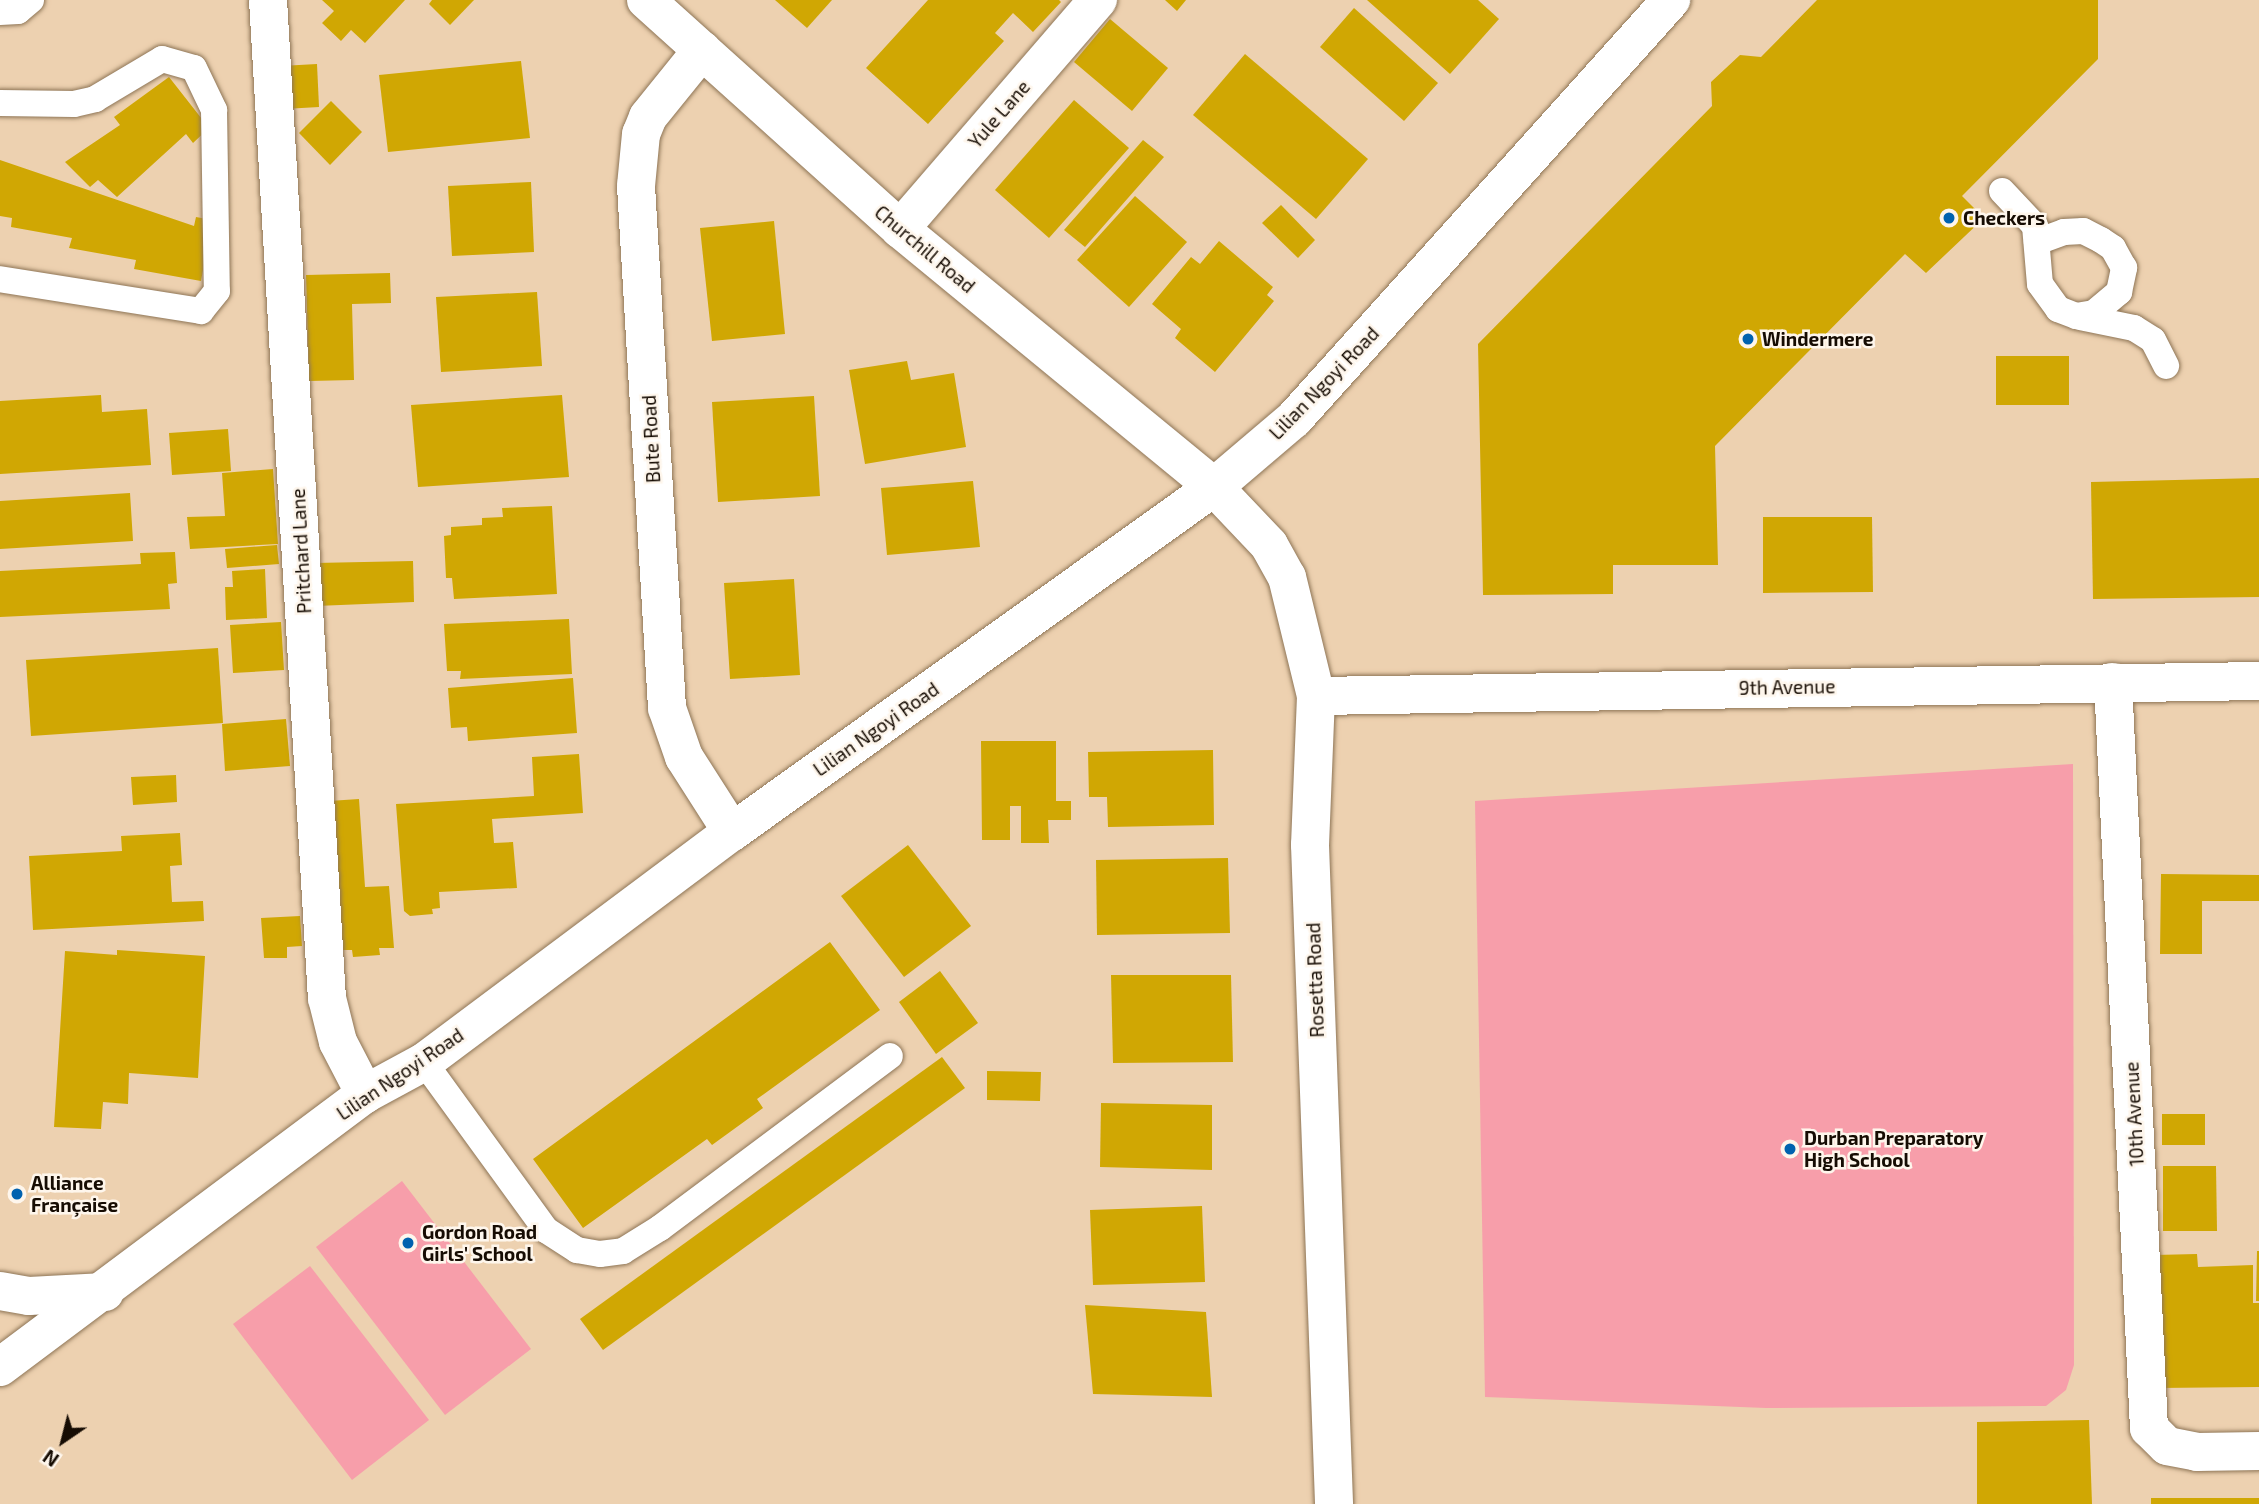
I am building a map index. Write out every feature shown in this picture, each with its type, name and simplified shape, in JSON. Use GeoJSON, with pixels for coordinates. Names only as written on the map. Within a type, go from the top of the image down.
{"type":"FeatureCollection","features":[{"type":"Feature","properties":{"kind":"street","name":"Pritchard Lane"},"geometry":{"type":"LineString","coordinates":[[268,0],[327,998],[338,1042],[365,1094]]}},
{"type":"Feature","properties":{"kind":"street","name":"Churchill Road"},"geometry":{"type":"LineString","coordinates":[[646,0],[900,229],[1214,487]]}},
{"type":"Feature","properties":{"kind":"street","name":"Yule Lane"},"geometry":{"type":"LineString","coordinates":[[900,229],[1098,0]]}},
{"type":"Feature","properties":{"kind":"street","name":"Lilian Ngoyi Road"},"geometry":{"type":"LineString","coordinates":[[0,1367],[105,1292],[365,1094],[424,1062],[732,832],[1214,487],[1294,419],[1671,0]]}},
{"type":"Feature","properties":{"kind":"street","name":"Bute Road"},"geometry":{"type":"LineString","coordinates":[[702,50],[648,117],[635,167],[667,708],[684,757],[732,832]]}},
{"type":"Feature","properties":{"kind":"street","name":"Rosetta Road"},"geometry":{"type":"LineString","coordinates":[[1214,487],[1269,545],[1287,577],[1316,696],[1310,845],[1334,1504]]}},
{"type":"Feature","properties":{"kind":"street","name":"9th Avenue"},"geometry":{"type":"LineString","coordinates":[[1316,696],[2259,681]]}},
{"type":"Feature","properties":{"kind":"street","name":"10th Avenue"},"geometry":{"type":"LineString","coordinates":[[2113,682],[2149,1428],[2167,1446],[2197,1452],[2259,1451]]}},
{"type":"Feature","properties":{"kind":"street"},"geometry":{"type":"LineString","coordinates":[[0,1291],[29,1296],[105,1292]]}},
{"type":"Feature","properties":{"kind":"lane"},"geometry":{"type":"LineString","coordinates":[[0,12],[18,11],[32,0]]}},
{"type":"Feature","properties":{"kind":"lane"},"geometry":{"type":"LineString","coordinates":[[0,103],[74,104],[95,99],[162,59],[194,68],[214,110],[217,290],[201,311],[0,279]]}},
{"type":"Feature","properties":{"kind":"lane"},"geometry":{"type":"LineString","coordinates":[[2002,191],[2035,226],[2037,271],[2046,296],[2058,309],[2076,316],[2134,328],[2153,340],[2166,366]]}},
{"type":"Feature","properties":{"kind":"lane"},"geometry":{"type":"LineString","coordinates":[[2037,242],[2064,232],[2083,231],[2113,248],[2124,268],[2119,292],[2094,313],[2076,316]]}},
{"type":"Feature","properties":{"kind":"lane"},"geometry":{"type":"LineString","coordinates":[[424,1062],[546,1230],[577,1250],[600,1254],[622,1251],[660,1228],[890,1056]]}},
{"type":"Feature","properties":{"kind":"shaded area"},"geometry":{"type":"Polygon","coordinates":[[[2073,764],[2074,1365],[2066,1390],[2046,1406],[1766,1408],[1485,1397],[1475,801],[2073,764]]]}},
{"type":"Feature","properties":{"kind":"shaded area"},"geometry":{"type":"Polygon","coordinates":[[[402,1181],[531,1349],[445,1415],[316,1247],[402,1181]]]}},
{"type":"Feature","properties":{"kind":"shaded area"},"geometry":{"type":"Polygon","coordinates":[[[310,1266],[429,1420],[352,1480],[233,1324],[310,1266]]]}},
{"type":"Feature","properties":{"kind":"building"},"geometry":{"type":"Polygon","coordinates":[[[322,0],[405,0],[365,43],[351,30],[341,41],[322,23],[334,11],[322,0]]]}},
{"type":"Feature","properties":{"kind":"building"},"geometry":{"type":"Polygon","coordinates":[[[432,0],[474,0],[450,25],[429,4],[432,0]]]}},
{"type":"Feature","properties":{"kind":"building"},"geometry":{"type":"Polygon","coordinates":[[[775,0],[832,0],[807,28],[775,0]]]}},
{"type":"Feature","properties":{"kind":"building"},"geometry":{"type":"Polygon","coordinates":[[[928,0],[1061,2],[1033,32],[1013,13],[995,33],[1004,41],[928,124],[866,68],[928,0]]]}},
{"type":"Feature","properties":{"kind":"building"},"geometry":{"type":"Polygon","coordinates":[[[1165,0],[1186,0],[1177,11],[1165,0]]]}},
{"type":"Feature","properties":{"kind":"building"},"geometry":{"type":"Polygon","coordinates":[[[1367,0],[1478,0],[1499,19],[1450,74],[1367,0]]]}},
{"type":"Feature","properties":{"kind":"building"},"geometry":{"type":"Polygon","coordinates":[[[1817,0],[2098,0],[2098,59],[1962,196],[1984,218],[1926,273],[1905,254],[1715,446],[1718,565],[1613,565],[1613,594],[1483,595],[1478,344],[1712,106],[1711,82],[1740,55],[1761,57],[1817,0]]]}},
{"type":"Feature","properties":{"kind":"building"},"geometry":{"type":"Polygon","coordinates":[[[1354,8],[1438,83],[1404,121],[1320,47],[1354,8]]]}},
{"type":"Feature","properties":{"kind":"building"},"geometry":{"type":"Polygon","coordinates":[[[1110,19],[1168,68],[1132,111],[1074,62],[1110,19]]]}},
{"type":"Feature","properties":{"kind":"building"},"geometry":{"type":"Polygon","coordinates":[[[1245,54],[1368,159],[1316,219],[1193,115],[1245,54]]]}},
{"type":"Feature","properties":{"kind":"building"},"geometry":{"type":"Polygon","coordinates":[[[521,61],[530,138],[388,152],[379,75],[521,61]]]}},
{"type":"Feature","properties":{"kind":"building"},"geometry":{"type":"Polygon","coordinates":[[[317,64],[319,107],[284,109],[281,66],[317,64]]]}},
{"type":"Feature","properties":{"kind":"building"},"geometry":{"type":"Polygon","coordinates":[[[169,77],[209,128],[193,143],[186,134],[117,197],[98,180],[90,187],[65,162],[120,125],[114,117],[169,77]]]}},
{"type":"Feature","properties":{"kind":"building"},"geometry":{"type":"Polygon","coordinates":[[[1074,100],[1129,148],[1049,238],[995,190],[1074,100]]]}},
{"type":"Feature","properties":{"kind":"building"},"geometry":{"type":"Polygon","coordinates":[[[331,101],[362,132],[330,165],[299,133],[331,101]]]}},
{"type":"Feature","properties":{"kind":"building"},"geometry":{"type":"Polygon","coordinates":[[[1143,140],[1164,157],[1085,247],[1064,230],[1143,140]]]}},
{"type":"Feature","properties":{"kind":"building"},"geometry":{"type":"Polygon","coordinates":[[[0,160],[194,226],[196,217],[212,220],[201,281],[134,269],[136,260],[69,248],[72,238],[11,227],[12,218],[0,216],[0,160]]]}},
{"type":"Feature","properties":{"kind":"building"},"geometry":{"type":"Polygon","coordinates":[[[531,182],[534,252],[452,256],[448,186],[531,182]]]}},
{"type":"Feature","properties":{"kind":"building"},"geometry":{"type":"Polygon","coordinates":[[[1135,196],[1187,242],[1129,307],[1077,260],[1135,196]]]}},
{"type":"Feature","properties":{"kind":"building"},"geometry":{"type":"Polygon","coordinates":[[[1281,205],[1315,240],[1298,258],[1262,223],[1281,205]]]}},
{"type":"Feature","properties":{"kind":"building"},"geometry":{"type":"Polygon","coordinates":[[[774,221],[785,334],[712,341],[700,228],[774,221]]]}},
{"type":"Feature","properties":{"kind":"building"},"geometry":{"type":"Polygon","coordinates":[[[1219,241],[1273,287],[1267,295],[1274,301],[1215,372],[1175,338],[1181,329],[1152,304],[1191,257],[1200,264],[1219,241]]]}},
{"type":"Feature","properties":{"kind":"building"},"geometry":{"type":"Polygon","coordinates":[[[390,273],[391,303],[352,304],[354,380],[309,381],[306,275],[390,273]]]}},
{"type":"Feature","properties":{"kind":"building"},"geometry":{"type":"Polygon","coordinates":[[[537,292],[542,366],[441,372],[436,297],[537,292]]]}},
{"type":"Feature","properties":{"kind":"building"},"geometry":{"type":"Polygon","coordinates":[[[1996,356],[2069,356],[2069,405],[1996,405],[1996,356]]]}},
{"type":"Feature","properties":{"kind":"building"},"geometry":{"type":"Polygon","coordinates":[[[907,361],[911,380],[954,373],[966,447],[865,464],[849,370],[907,361]]]}},
{"type":"Feature","properties":{"kind":"building"},"geometry":{"type":"Polygon","coordinates":[[[101,395],[102,412],[147,409],[151,465],[0,474],[0,401],[101,395]]]}},
{"type":"Feature","properties":{"kind":"building"},"geometry":{"type":"Polygon","coordinates":[[[562,395],[569,477],[418,487],[411,405],[562,395]]]}},
{"type":"Feature","properties":{"kind":"building"},"geometry":{"type":"Polygon","coordinates":[[[814,396],[820,496],[718,502],[712,402],[814,396]]]}},
{"type":"Feature","properties":{"kind":"building"},"geometry":{"type":"Polygon","coordinates":[[[228,429],[231,471],[172,475],[169,433],[228,429]]]}},
{"type":"Feature","properties":{"kind":"building"},"geometry":{"type":"Polygon","coordinates":[[[273,469],[278,544],[190,549],[187,517],[225,516],[222,473],[273,469]]]}},
{"type":"Feature","properties":{"kind":"building"},"geometry":{"type":"Polygon","coordinates":[[[2259,478],[2259,597],[2093,599],[2091,482],[2259,478]]]}},
{"type":"Feature","properties":{"kind":"building"},"geometry":{"type":"Polygon","coordinates":[[[973,481],[980,547],[887,555],[881,488],[973,481]]]}},
{"type":"Feature","properties":{"kind":"building"},"geometry":{"type":"Polygon","coordinates":[[[130,493],[133,541],[0,549],[0,501],[130,493]]]}},
{"type":"Feature","properties":{"kind":"building"},"geometry":{"type":"Polygon","coordinates":[[[552,506],[557,594],[454,599],[452,578],[446,578],[444,536],[451,535],[451,527],[482,525],[482,518],[503,517],[502,508],[552,506]]]}},
{"type":"Feature","properties":{"kind":"building"},"geometry":{"type":"Polygon","coordinates":[[[1763,517],[1872,517],[1873,592],[1763,593],[1763,517]]]}},
{"type":"Feature","properties":{"kind":"building"},"geometry":{"type":"Polygon","coordinates":[[[277,545],[279,564],[227,568],[225,549],[277,545]]]}},
{"type":"Feature","properties":{"kind":"building"},"geometry":{"type":"Polygon","coordinates":[[[175,552],[177,583],[168,584],[170,609],[0,617],[0,571],[141,564],[140,553],[175,552]]]}},
{"type":"Feature","properties":{"kind":"building"},"geometry":{"type":"Polygon","coordinates":[[[413,561],[414,602],[316,606],[315,563],[413,561]]]}},
{"type":"Feature","properties":{"kind":"building"},"geometry":{"type":"Polygon","coordinates":[[[265,569],[267,618],[226,620],[225,587],[233,587],[232,571],[265,569]]]}},
{"type":"Feature","properties":{"kind":"building"},"geometry":{"type":"Polygon","coordinates":[[[794,579],[800,675],[730,679],[724,583],[794,579]]]}},
{"type":"Feature","properties":{"kind":"building"},"geometry":{"type":"Polygon","coordinates":[[[569,619],[572,674],[460,679],[461,671],[447,671],[444,624],[569,619]]]}},
{"type":"Feature","properties":{"kind":"building"},"geometry":{"type":"Polygon","coordinates":[[[281,622],[284,670],[233,673],[230,625],[281,622]]]}},
{"type":"Feature","properties":{"kind":"building"},"geometry":{"type":"Polygon","coordinates":[[[218,648],[223,723],[31,736],[26,660],[218,648]]]}},
{"type":"Feature","properties":{"kind":"building"},"geometry":{"type":"Polygon","coordinates":[[[573,678],[577,733],[468,741],[467,727],[451,728],[448,688],[573,678]]]}},
{"type":"Feature","properties":{"kind":"building"},"geometry":{"type":"Polygon","coordinates":[[[286,719],[290,766],[225,771],[222,724],[286,719]]]}},
{"type":"Feature","properties":{"kind":"building"},"geometry":{"type":"Polygon","coordinates":[[[981,741],[1056,741],[1056,801],[1071,801],[1071,820],[1048,820],[1049,843],[1021,843],[1021,806],[1010,806],[1010,840],[982,840],[981,741]]]}},
{"type":"Feature","properties":{"kind":"building"},"geometry":{"type":"Polygon","coordinates":[[[1213,750],[1214,825],[1108,827],[1107,797],[1089,797],[1088,752],[1213,750]]]}},
{"type":"Feature","properties":{"kind":"building"},"geometry":{"type":"Polygon","coordinates":[[[579,754],[583,813],[492,819],[494,843],[513,842],[517,888],[439,892],[440,908],[432,909],[433,914],[410,916],[404,911],[396,804],[534,796],[532,757],[579,754]]]}},
{"type":"Feature","properties":{"kind":"building"},"geometry":{"type":"Polygon","coordinates":[[[176,775],[177,802],[133,805],[131,777],[176,775]]]}},
{"type":"Feature","properties":{"kind":"building"},"geometry":{"type":"Polygon","coordinates":[[[359,799],[365,887],[389,886],[394,948],[379,948],[380,955],[353,957],[352,950],[339,950],[329,801],[359,799]]]}},
{"type":"Feature","properties":{"kind":"building"},"geometry":{"type":"Polygon","coordinates":[[[180,833],[182,865],[170,866],[172,902],[203,901],[204,921],[33,930],[29,856],[122,851],[121,836],[180,833]]]}},
{"type":"Feature","properties":{"kind":"building"},"geometry":{"type":"Polygon","coordinates":[[[908,845],[971,926],[904,977],[841,896],[908,845]]]}},
{"type":"Feature","properties":{"kind":"building"},"geometry":{"type":"Polygon","coordinates":[[[1228,858],[1230,933],[1097,935],[1096,860],[1228,858]]]}},
{"type":"Feature","properties":{"kind":"building"},"geometry":{"type":"Polygon","coordinates":[[[2161,874],[2259,875],[2259,901],[2202,901],[2202,954],[2160,954],[2161,874]]]}},
{"type":"Feature","properties":{"kind":"building"},"geometry":{"type":"Polygon","coordinates":[[[300,916],[302,946],[287,947],[287,958],[264,958],[261,918],[300,916]]]}},
{"type":"Feature","properties":{"kind":"building"},"geometry":{"type":"Polygon","coordinates":[[[830,942],[880,1010],[757,1099],[763,1108],[712,1145],[707,1139],[583,1228],[533,1159],[830,942]]]}},
{"type":"Feature","properties":{"kind":"building"},"geometry":{"type":"Polygon","coordinates":[[[117,950],[205,956],[198,1078],[129,1073],[128,1104],[103,1102],[101,1129],[54,1127],[65,951],[117,955],[117,950]]]}},
{"type":"Feature","properties":{"kind":"building"},"geometry":{"type":"Polygon","coordinates":[[[940,971],[978,1023],[936,1054],[899,1002],[940,971]]]}},
{"type":"Feature","properties":{"kind":"building"},"geometry":{"type":"Polygon","coordinates":[[[1111,975],[1231,975],[1233,1062],[1113,1063],[1111,975]]]}},
{"type":"Feature","properties":{"kind":"building"},"geometry":{"type":"Polygon","coordinates":[[[942,1057],[965,1088],[603,1350],[580,1319],[942,1057]]]}},
{"type":"Feature","properties":{"kind":"building"},"geometry":{"type":"Polygon","coordinates":[[[987,1071],[1041,1072],[1040,1101],[987,1100],[987,1071]]]}},
{"type":"Feature","properties":{"kind":"building"},"geometry":{"type":"Polygon","coordinates":[[[1101,1103],[1212,1105],[1212,1170],[1100,1167],[1101,1103]]]}},
{"type":"Feature","properties":{"kind":"building"},"geometry":{"type":"Polygon","coordinates":[[[2162,1114],[2205,1114],[2205,1145],[2162,1145],[2162,1114]]]}},
{"type":"Feature","properties":{"kind":"building"},"geometry":{"type":"Polygon","coordinates":[[[2163,1166],[2216,1166],[2217,1231],[2163,1231],[2163,1166]]]}},
{"type":"Feature","properties":{"kind":"building"},"geometry":{"type":"Polygon","coordinates":[[[1202,1206],[1205,1282],[1093,1285],[1090,1210],[1202,1206]]]}},
{"type":"Feature","properties":{"kind":"building"},"geometry":{"type":"Polygon","coordinates":[[[2259,1251],[2259,1301],[2256,1301],[2259,1251]]]}},
{"type":"Feature","properties":{"kind":"building"},"geometry":{"type":"Polygon","coordinates":[[[2197,1254],[2198,1267],[2253,1265],[2253,1303],[2259,1303],[2259,1387],[2157,1388],[2155,1255],[2197,1254]]]}},
{"type":"Feature","properties":{"kind":"building"},"geometry":{"type":"Polygon","coordinates":[[[1085,1305],[1206,1312],[1212,1397],[1093,1394],[1085,1305]]]}},
{"type":"Feature","properties":{"kind":"building"},"geometry":{"type":"Polygon","coordinates":[[[2089,1420],[2092,1504],[1977,1504],[1977,1422],[2089,1420]]]}},
{"type":"Feature","properties":{"kind":"building"},"geometry":{"type":"Polygon","coordinates":[[[2151,1498],[2259,1498],[2259,1504],[2151,1504],[2151,1498]]]}},
{"type":"Feature","properties":{"kind":"place","name":"Checkers"},"geometry":{"type":"Point","coordinates":[1949,218]}},
{"type":"Feature","properties":{"kind":"place","name":"Windermere"},"geometry":{"type":"Point","coordinates":[1748,339]}},
{"type":"Feature","properties":{"kind":"place","name":"Durban Preparatory High School"},"geometry":{"type":"Point","coordinates":[1790,1149]}},
{"type":"Feature","properties":{"kind":"place","name":"Alliance Française"},"geometry":{"type":"Point","coordinates":[17,1194]}},
{"type":"Feature","properties":{"kind":"place","name":"Gordon Road Girls' School"},"geometry":{"type":"Point","coordinates":[408,1243]}}]}
